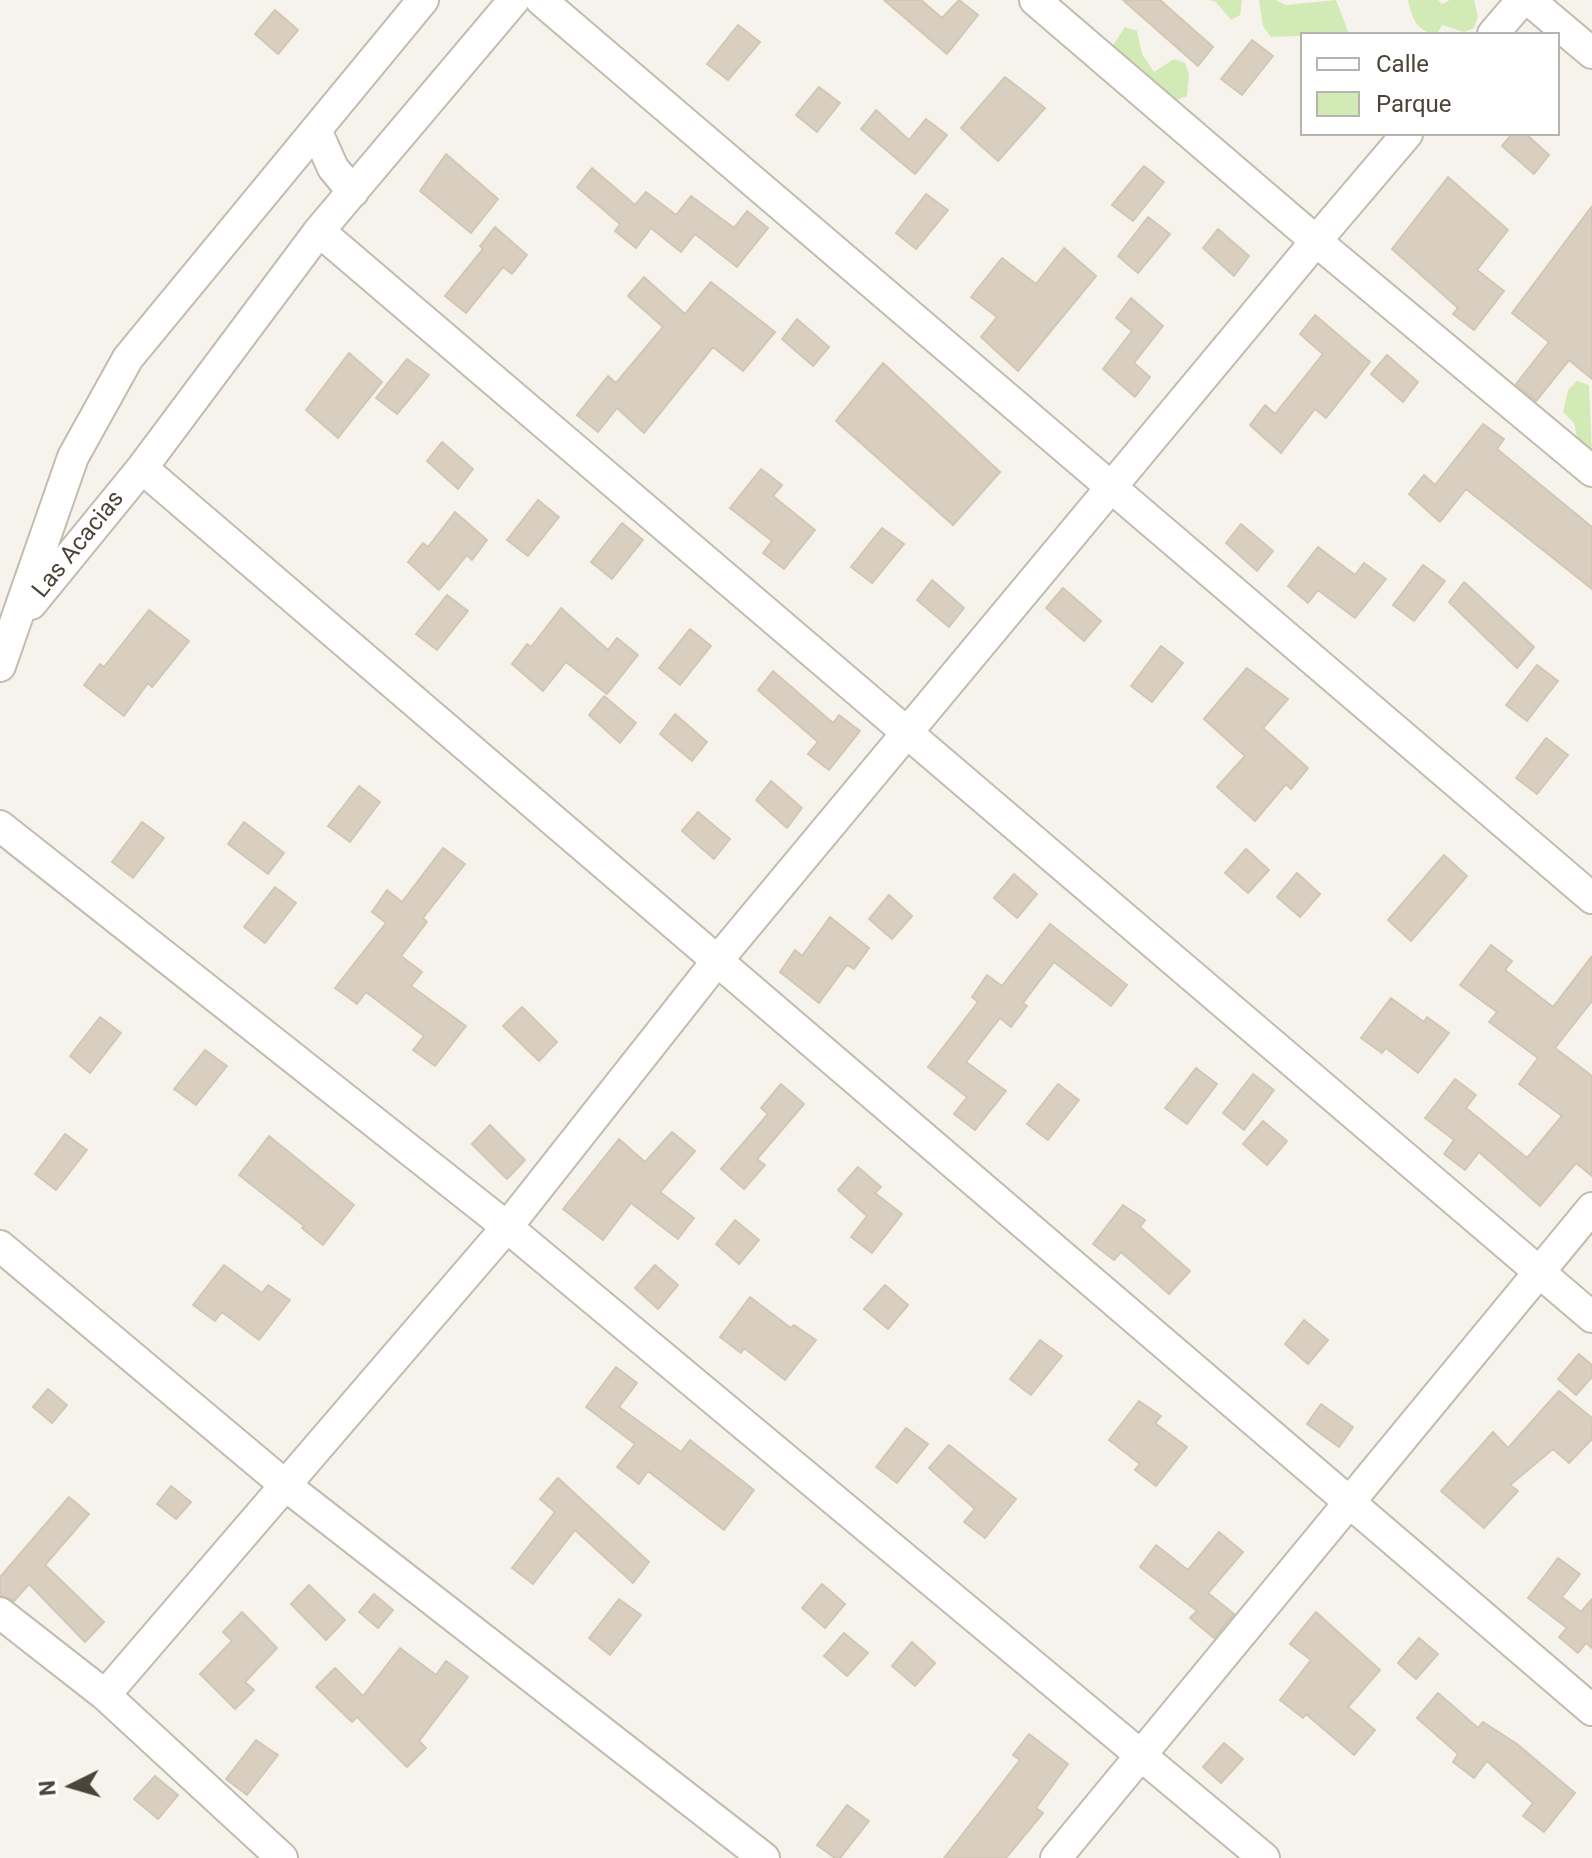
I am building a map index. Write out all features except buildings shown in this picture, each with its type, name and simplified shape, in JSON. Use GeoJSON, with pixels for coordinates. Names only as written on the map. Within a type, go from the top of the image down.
{"type":"FeatureCollection","features":[{"type":"Feature","properties":{"kind":"street","name":"Las Acacias"},"geometry":{"type":"LineString","coordinates":[[20,618],[73,457],[128,358],[423,0]]}},
{"type":"Feature","properties":{"kind":"street","name":"Las Acacias"},"geometry":{"type":"LineString","coordinates":[[20,618],[142,468],[319,231],[514,0]]}},
{"type":"Feature","properties":{"kind":"street"},"geometry":{"type":"LineString","coordinates":[[541,0],[1592,898]]}},
{"type":"Feature","properties":{"kind":"street"},"geometry":{"type":"LineString","coordinates":[[1035,0],[1316,241],[1592,471]]}},
{"type":"Feature","properties":{"kind":"street"},"geometry":{"type":"LineString","coordinates":[[1495,32],[1522,0]]}},
{"type":"Feature","properties":{"kind":"street"},"geometry":{"type":"LineString","coordinates":[[1529,0],[1592,53]]}},
{"type":"Feature","properties":{"kind":"street"},"geometry":{"type":"LineString","coordinates":[[316,130],[333,168],[353,192]]}},
{"type":"Feature","properties":{"kind":"street"},"geometry":{"type":"LineString","coordinates":[[105,1695],[507,1227],[717,961],[1405,136]]}},
{"type":"Feature","properties":{"kind":"street"},"geometry":{"type":"LineString","coordinates":[[319,231],[1592,1317]]}},
{"type":"Feature","properties":{"kind":"street"},"geometry":{"type":"LineString","coordinates":[[142,468],[1592,1710]]}},
{"type":"Feature","properties":{"kind":"street"},"geometry":{"type":"LineString","coordinates":[[0,666],[20,618]]}},
{"type":"Feature","properties":{"kind":"street"},"geometry":{"type":"LineString","coordinates":[[0,826],[507,1227],[1264,1858]]}},
{"type":"Feature","properties":{"kind":"street"},"geometry":{"type":"LineString","coordinates":[[1056,1858],[1140,1752],[1592,1208]]}},
{"type":"Feature","properties":{"kind":"street"},"geometry":{"type":"LineString","coordinates":[[0,1246],[285,1485],[764,1858]]}},
{"type":"Feature","properties":{"kind":"street"},"geometry":{"type":"LineString","coordinates":[[0,1613],[105,1695],[282,1858]]}},
{"type":"Feature","properties":{"kind":"green space"},"geometry":{"type":"Polygon","coordinates":[[[1208,0],[1242,0],[1240,15],[1231,20],[1216,2],[1208,0]]]}},
{"type":"Feature","properties":{"kind":"green space"},"geometry":{"type":"Polygon","coordinates":[[[1259,0],[1276,0],[1286,5],[1336,0],[1348,32],[1300,32],[1300,36],[1271,37],[1263,26],[1259,0]]]}},
{"type":"Feature","properties":{"kind":"green space"},"geometry":{"type":"Polygon","coordinates":[[[1408,0],[1438,0],[1442,4],[1450,0],[1474,0],[1478,17],[1474,28],[1464,32],[1442,25],[1438,32],[1428,32],[1416,23],[1408,0]]]}},
{"type":"Feature","properties":{"kind":"green space"},"geometry":{"type":"Polygon","coordinates":[[[1125,27],[1137,31],[1142,54],[1154,72],[1174,59],[1185,63],[1189,74],[1187,96],[1176,100],[1165,98],[1112,47],[1125,27]]]}},
{"type":"Feature","properties":{"kind":"green space"},"geometry":{"type":"Polygon","coordinates":[[[1577,381],[1589,385],[1592,455],[1579,446],[1574,423],[1563,412],[1568,390],[1577,381]]]}}]}
